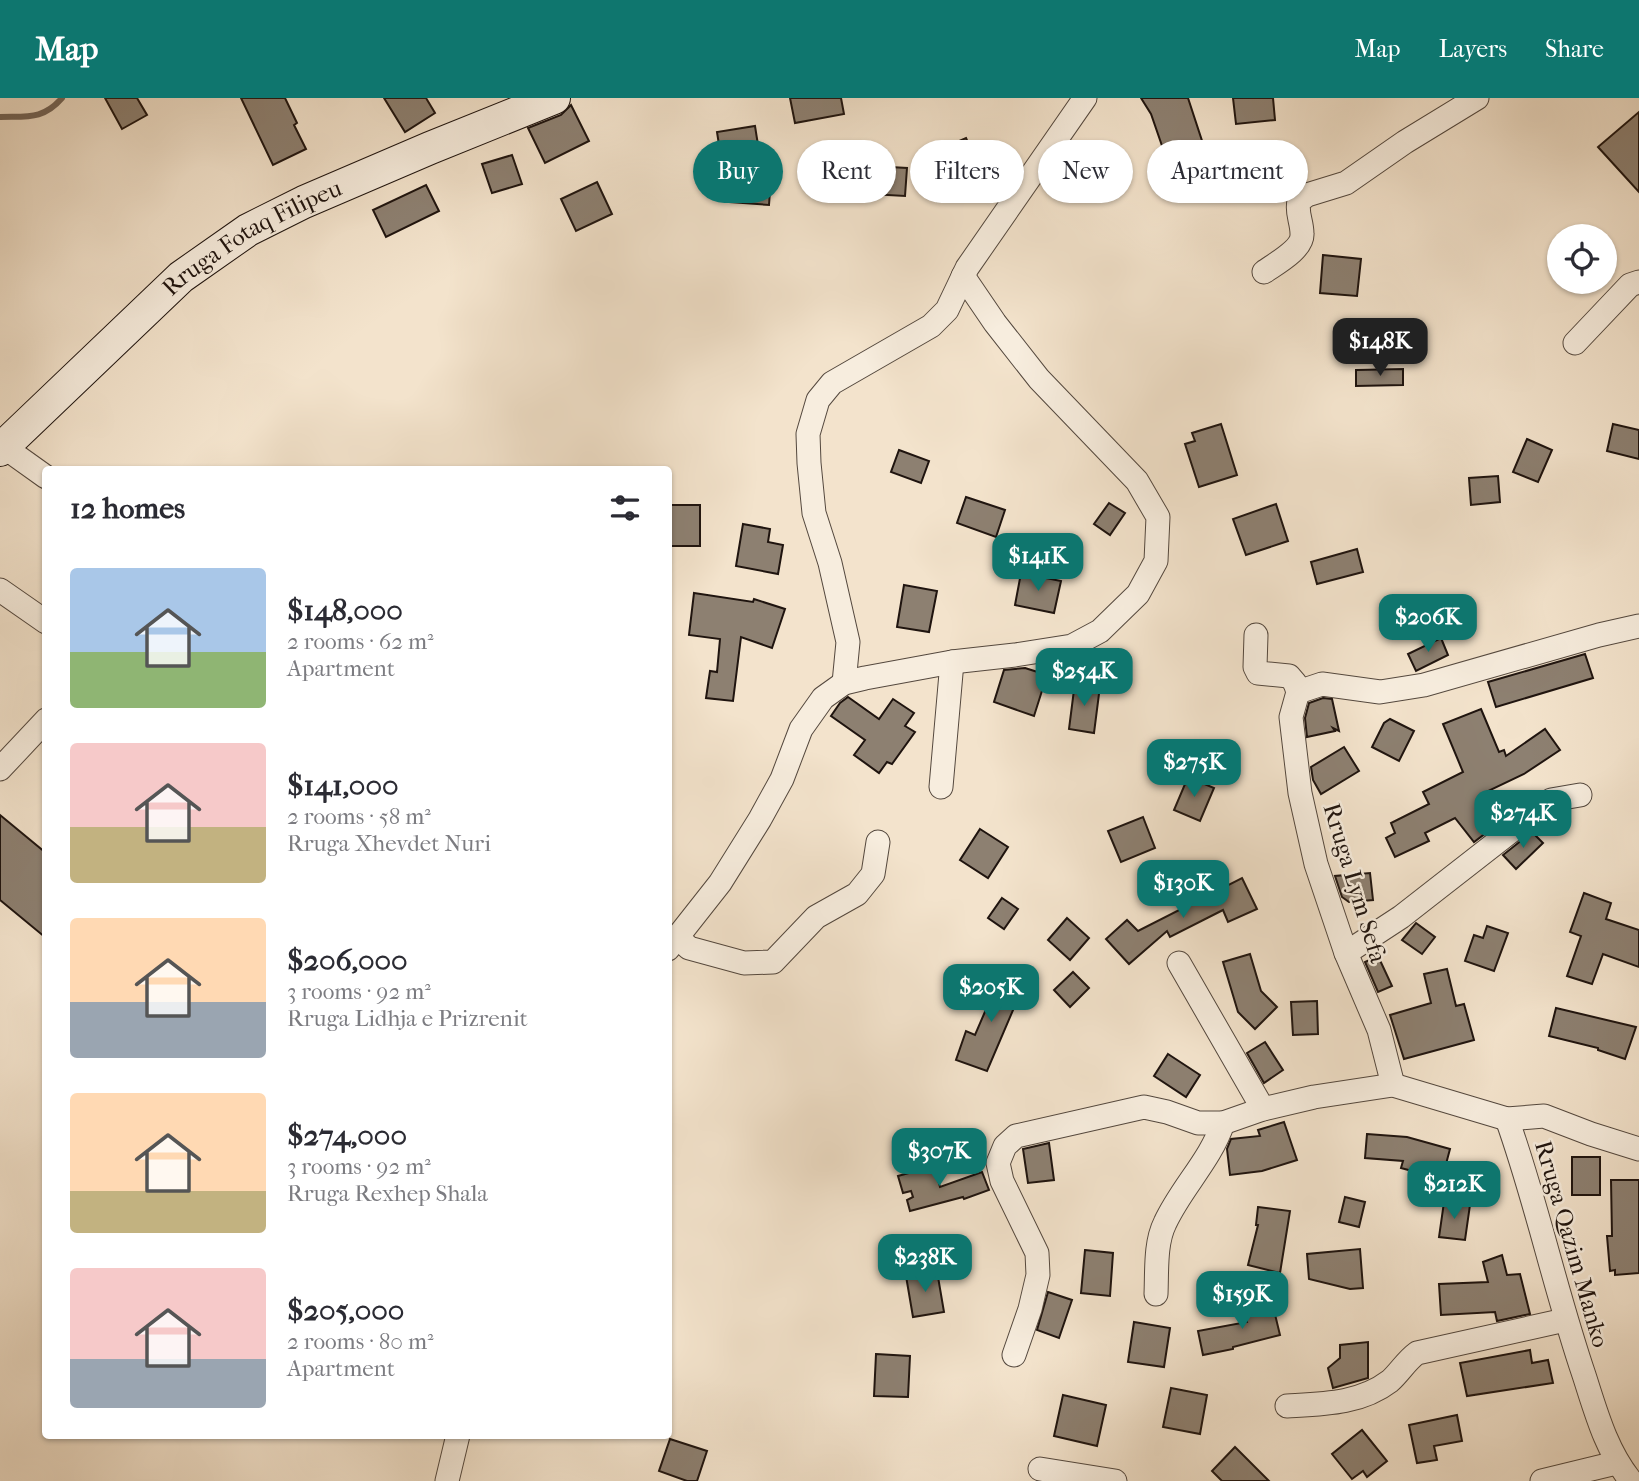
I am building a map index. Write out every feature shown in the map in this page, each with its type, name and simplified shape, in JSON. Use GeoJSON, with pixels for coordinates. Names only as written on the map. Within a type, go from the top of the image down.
{"type":"FeatureCollection","features":[{"type":"Feature","properties":{"kind":"main road","name":"Rruga Fotaq Filipeu"},"geometry":{"type":"LineString","coordinates":[[2,449],[181,277],[248,230],[304,202],[417,153],[554,98]]}},
{"type":"Feature","properties":{"kind":"street"},"geometry":{"type":"LineString","coordinates":[[844,683],[848,642],[830,563],[814,513],[809,463],[808,434],[818,400],[832,383],[931,326],[947,310],[963,276],[1020,189],[1085,98]]}},
{"type":"Feature","properties":{"kind":"street"},"geometry":{"type":"LineString","coordinates":[[1264,272],[1300,244],[1303,236],[1297,209],[1299,201],[1307,195],[1346,183],[1405,142],[1477,98]]}},
{"type":"Feature","properties":{"kind":"street"},"geometry":{"type":"LineString","coordinates":[[878,842],[873,874],[857,894],[816,917],[773,962],[744,963],[673,943],[720,883],[760,819],[782,779],[801,729],[823,698],[844,683],[952,662],[1072,646],[1100,631],[1138,594],[1156,561],[1158,517],[1138,481],[1039,379],[995,323],[963,276]]}},
{"type":"Feature","properties":{"kind":"street"},"geometry":{"type":"LineString","coordinates":[[1575,342],[1630,285],[1639,282]]}},
{"type":"Feature","properties":{"kind":"street"},"geometry":{"type":"LineString","coordinates":[[2,449],[42,474]]}},
{"type":"Feature","properties":{"kind":"street"},"geometry":{"type":"LineString","coordinates":[[0,590],[42,619]]}},
{"type":"Feature","properties":{"kind":"street"},"geometry":{"type":"LineString","coordinates":[[1256,635],[1255,667],[1258,673],[1289,676],[1298,692],[1322,684],[1380,692],[1424,685],[1639,626]]}},
{"type":"Feature","properties":{"kind":"street"},"geometry":{"type":"LineString","coordinates":[[941,787],[952,662]]}},
{"type":"Feature","properties":{"kind":"street","name":"Rruga Lym Sefa"},"geometry":{"type":"LineString","coordinates":[[1298,692],[1291,717],[1300,793],[1316,864],[1346,953],[1379,1030],[1393,1085]]}},
{"type":"Feature","properties":{"kind":"street"},"geometry":{"type":"LineString","coordinates":[[0,769],[42,724]]}},
{"type":"Feature","properties":{"kind":"street"},"geometry":{"type":"LineString","coordinates":[[1346,953],[1401,917],[1551,800],[1580,795]]}},
{"type":"Feature","properties":{"kind":"street"},"geometry":{"type":"LineString","coordinates":[[1179,963],[1264,1108]]}},
{"type":"Feature","properties":{"kind":"street"},"geometry":{"type":"LineString","coordinates":[[1014,1355],[1030,1310],[1038,1275],[1037,1252],[1002,1181],[998,1163],[1005,1146],[1016,1136],[1144,1107],[1198,1123],[1223,1124],[1264,1108],[1393,1085],[1507,1119],[1545,1116],[1639,1149]]}},
{"type":"Feature","properties":{"kind":"street","name":"Rruga Qazim Manko"},"geometry":{"type":"LineString","coordinates":[[1507,1119],[1527,1175],[1565,1320],[1604,1434],[1616,1463],[1631,1481]]}},
{"type":"Feature","properties":{"kind":"street"},"geometry":{"type":"LineString","coordinates":[[1156,1294],[1159,1240],[1164,1224],[1216,1143],[1223,1124]]}},
{"type":"Feature","properties":{"kind":"street"},"geometry":{"type":"LineString","coordinates":[[1287,1406],[1338,1403],[1366,1395],[1389,1381],[1408,1359],[1417,1353],[1565,1320]]}},
{"type":"Feature","properties":{"kind":"street"},"geometry":{"type":"LineString","coordinates":[[447,1481],[457,1439]]}},
{"type":"Feature","properties":{"kind":"street"},"geometry":{"type":"LineString","coordinates":[[1542,1481],[1616,1463]]}},
{"type":"Feature","properties":{"kind":"street"},"geometry":{"type":"LineString","coordinates":[[1040,1469],[1115,1481]]}},
{"type":"Feature","properties":{"kind":"building"},"geometry":{"type":"Polygon","coordinates":[[[105,98],[137,98],[147,115],[122,129],[105,98]]]}},
{"type":"Feature","properties":{"kind":"building"},"geometry":{"type":"Polygon","coordinates":[[[241,98],[285,98],[306,149],[273,165],[241,98]]]}},
{"type":"Feature","properties":{"kind":"building"},"geometry":{"type":"Polygon","coordinates":[[[384,98],[426,98],[435,113],[405,132],[384,98]]]}},
{"type":"Feature","properties":{"kind":"building"},"geometry":{"type":"Polygon","coordinates":[[[790,98],[841,98],[844,114],[795,123],[790,98]]]}},
{"type":"Feature","properties":{"kind":"building"},"geometry":{"type":"Polygon","coordinates":[[[1141,98],[1188,98],[1202,140],[1160,140],[1151,114],[1141,98]]]}},
{"type":"Feature","properties":{"kind":"building"},"geometry":{"type":"Polygon","coordinates":[[[1233,98],[1273,98],[1275,120],[1236,124],[1233,98]]]}},
{"type":"Feature","properties":{"kind":"building"},"geometry":{"type":"Polygon","coordinates":[[[571,105],[589,141],[545,163],[528,128],[561,115],[571,105]]]}},
{"type":"Feature","properties":{"kind":"building"},"geometry":{"type":"Polygon","coordinates":[[[1639,112],[1639,192],[1598,147],[1639,112]]]}},
{"type":"Feature","properties":{"kind":"building"},"geometry":{"type":"Polygon","coordinates":[[[755,126],[757,140],[718,140],[717,132],[755,126]]]}},
{"type":"Feature","properties":{"kind":"building"},"geometry":{"type":"Polygon","coordinates":[[[512,155],[522,184],[492,193],[482,164],[512,155]]]}},
{"type":"Feature","properties":{"kind":"building"},"geometry":{"type":"Polygon","coordinates":[[[896,167],[907,168],[905,196],[896,195],[896,167]]]}},
{"type":"Feature","properties":{"kind":"building"},"geometry":{"type":"Polygon","coordinates":[[[597,182],[612,214],[576,231],[561,199],[597,182]]]}},
{"type":"Feature","properties":{"kind":"building"},"geometry":{"type":"Polygon","coordinates":[[[426,185],[439,211],[386,237],[373,210],[426,185]]]}},
{"type":"Feature","properties":{"kind":"building"},"geometry":{"type":"Polygon","coordinates":[[[1323,255],[1361,259],[1357,296],[1320,293],[1323,255]]]}},
{"type":"Feature","properties":{"kind":"building"},"geometry":{"type":"Polygon","coordinates":[[[1375,326],[1411,327],[1410,363],[1375,362],[1375,326]]]}},
{"type":"Feature","properties":{"kind":"building"},"geometry":{"type":"Polygon","coordinates":[[[1403,369],[1403,385],[1356,386],[1356,370],[1403,369]]]}},
{"type":"Feature","properties":{"kind":"building"},"geometry":{"type":"Polygon","coordinates":[[[1221,424],[1237,475],[1199,487],[1185,444],[1195,441],[1192,433],[1221,424]]]}},
{"type":"Feature","properties":{"kind":"building"},"geometry":{"type":"Polygon","coordinates":[[[1613,424],[1639,430],[1639,459],[1607,451],[1613,424]]]}},
{"type":"Feature","properties":{"kind":"building"},"geometry":{"type":"Polygon","coordinates":[[[1527,439],[1552,450],[1538,482],[1513,472],[1527,439]]]}},
{"type":"Feature","properties":{"kind":"building"},"geometry":{"type":"Polygon","coordinates":[[[899,450],[929,461],[921,483],[891,472],[899,450]]]}},
{"type":"Feature","properties":{"kind":"building"},"geometry":{"type":"Polygon","coordinates":[[[1498,476],[1500,502],[1471,505],[1469,478],[1498,476]]]}},
{"type":"Feature","properties":{"kind":"building"},"geometry":{"type":"Polygon","coordinates":[[[966,497],[1005,510],[996,537],[957,523],[966,497]]]}},
{"type":"Feature","properties":{"kind":"building"},"geometry":{"type":"Polygon","coordinates":[[[1109,503],[1125,513],[1110,535],[1094,524],[1109,503]]]}},
{"type":"Feature","properties":{"kind":"building"},"geometry":{"type":"Polygon","coordinates":[[[1276,504],[1288,541],[1246,555],[1233,519],[1276,504]]]}},
{"type":"Feature","properties":{"kind":"building"},"geometry":{"type":"Polygon","coordinates":[[[672,505],[700,505],[700,546],[672,546],[672,505]]]}},
{"type":"Feature","properties":{"kind":"building"},"geometry":{"type":"Polygon","coordinates":[[[743,524],[770,529],[768,542],[783,545],[778,574],[736,566],[743,524]]]}},
{"type":"Feature","properties":{"kind":"building"},"geometry":{"type":"Polygon","coordinates":[[[1357,549],[1363,572],[1317,584],[1311,562],[1357,549]]]}},
{"type":"Feature","properties":{"kind":"building"},"geometry":{"type":"Polygon","coordinates":[[[1021,573],[1061,581],[1054,613],[1015,605],[1021,573]]]}},
{"type":"Feature","properties":{"kind":"building"},"geometry":{"type":"Polygon","coordinates":[[[904,585],[937,591],[929,632],[897,627],[904,585]]]}},
{"type":"Feature","properties":{"kind":"building"},"geometry":{"type":"Polygon","coordinates":[[[694,593],[753,602],[754,599],[785,609],[772,648],[741,637],[733,701],[706,698],[710,671],[717,672],[720,639],[689,635],[694,593]]]}},
{"type":"Feature","properties":{"kind":"building"},"geometry":{"type":"Polygon","coordinates":[[[1441,638],[1448,655],[1416,671],[1408,654],[1441,638]]]}},
{"type":"Feature","properties":{"kind":"building"},"geometry":{"type":"Polygon","coordinates":[[[1585,654],[1593,678],[1496,707],[1488,682],[1585,654]]]}},
{"type":"Feature","properties":{"kind":"building"},"geometry":{"type":"Polygon","coordinates":[[[1025,668],[1047,675],[1034,716],[994,702],[1004,670],[1025,668]]]}},
{"type":"Feature","properties":{"kind":"building"},"geometry":{"type":"Polygon","coordinates":[[[1075,682],[1100,686],[1094,733],[1069,729],[1075,682]]]}},
{"type":"Feature","properties":{"kind":"building"},"geometry":{"type":"Polygon","coordinates":[[[848,697],[879,719],[893,699],[914,713],[905,726],[915,732],[892,764],[887,762],[879,773],[854,755],[865,740],[831,716],[848,697]]]}},
{"type":"Feature","properties":{"kind":"building"},"geometry":{"type":"Polygon","coordinates":[[[1323,698],[1332,699],[1339,731],[1333,728],[1335,731],[1307,737],[1305,718],[1309,703],[1323,698]]]}},
{"type":"Feature","properties":{"kind":"building"},"geometry":{"type":"Polygon","coordinates":[[[1481,709],[1499,752],[1504,750],[1506,756],[1545,729],[1560,750],[1524,774],[1488,791],[1508,816],[1474,842],[1455,818],[1425,833],[1429,841],[1395,857],[1386,838],[1395,833],[1391,823],[1429,804],[1423,792],[1463,772],[1443,724],[1481,709]]]}},
{"type":"Feature","properties":{"kind":"building"},"geometry":{"type":"Polygon","coordinates":[[[1390,719],[1414,731],[1399,761],[1372,747],[1384,723],[1390,719]]]}},
{"type":"Feature","properties":{"kind":"building"},"geometry":{"type":"Polygon","coordinates":[[[1344,747],[1359,771],[1321,794],[1313,780],[1311,767],[1344,747]]]}},
{"type":"Feature","properties":{"kind":"building"},"geometry":{"type":"Polygon","coordinates":[[[1188,777],[1214,788],[1200,821],[1174,810],[1188,777]]]}},
{"type":"Feature","properties":{"kind":"building"},"geometry":{"type":"Polygon","coordinates":[[[0,815],[42,850],[42,935],[0,900],[0,815]]]}},
{"type":"Feature","properties":{"kind":"building"},"geometry":{"type":"Polygon","coordinates":[[[1143,817],[1155,848],[1121,862],[1108,831],[1143,817]]]}},
{"type":"Feature","properties":{"kind":"building"},"geometry":{"type":"Polygon","coordinates":[[[980,829],[1008,847],[988,878],[960,860],[980,829]]]}},
{"type":"Feature","properties":{"kind":"building"},"geometry":{"type":"Polygon","coordinates":[[[1532,832],[1543,843],[1516,869],[1503,855],[1532,832]]]}},
{"type":"Feature","properties":{"kind":"building"},"geometry":{"type":"Polygon","coordinates":[[[1370,873],[1373,900],[1349,902],[1342,897],[1335,876],[1370,873]]]}},
{"type":"Feature","properties":{"kind":"building"},"geometry":{"type":"Polygon","coordinates":[[[1242,878],[1257,909],[1228,922],[1223,910],[1170,937],[1167,931],[1129,964],[1106,939],[1127,920],[1138,931],[1242,878]]]}},
{"type":"Feature","properties":{"kind":"building"},"geometry":{"type":"Polygon","coordinates":[[[1584,893],[1611,903],[1606,919],[1639,930],[1639,967],[1603,954],[1592,984],[1567,976],[1581,936],[1570,932],[1584,893]]]}},
{"type":"Feature","properties":{"kind":"building"},"geometry":{"type":"Polygon","coordinates":[[[1002,898],[1018,909],[1004,929],[988,918],[1002,898]]]}},
{"type":"Feature","properties":{"kind":"building"},"geometry":{"type":"Polygon","coordinates":[[[1067,918],[1089,938],[1070,960],[1048,940],[1067,918]]]}},
{"type":"Feature","properties":{"kind":"building"},"geometry":{"type":"Polygon","coordinates":[[[1416,923],[1435,937],[1422,954],[1402,940],[1416,923]]]}},
{"type":"Feature","properties":{"kind":"building"},"geometry":{"type":"Polygon","coordinates":[[[1487,926],[1508,933],[1494,971],[1465,961],[1474,935],[1483,938],[1487,926]]]}},
{"type":"Feature","properties":{"kind":"building"},"geometry":{"type":"Polygon","coordinates":[[[1250,954],[1261,991],[1277,1007],[1255,1029],[1238,1012],[1223,962],[1250,954]]]}},
{"type":"Feature","properties":{"kind":"building"},"geometry":{"type":"Polygon","coordinates":[[[1378,956],[1392,986],[1378,992],[1365,962],[1378,956]]]}},
{"type":"Feature","properties":{"kind":"building"},"geometry":{"type":"Polygon","coordinates":[[[1447,969],[1456,1006],[1464,1004],[1474,1040],[1404,1059],[1390,1015],[1431,1003],[1424,974],[1447,969]]]}},
{"type":"Feature","properties":{"kind":"building"},"geometry":{"type":"Polygon","coordinates":[[[1002,972],[1025,982],[987,1071],[956,1060],[966,1031],[975,1035],[1002,972]]]}},
{"type":"Feature","properties":{"kind":"building"},"geometry":{"type":"Polygon","coordinates":[[[1073,972],[1089,988],[1070,1007],[1054,990],[1073,972]]]}},
{"type":"Feature","properties":{"kind":"building"},"geometry":{"type":"Polygon","coordinates":[[[1317,1001],[1318,1034],[1293,1035],[1291,1002],[1317,1001]]]}},
{"type":"Feature","properties":{"kind":"building"},"geometry":{"type":"Polygon","coordinates":[[[1556,1008],[1636,1027],[1625,1059],[1598,1048],[1549,1036],[1556,1008]]]}},
{"type":"Feature","properties":{"kind":"building"},"geometry":{"type":"Polygon","coordinates":[[[1265,1042],[1283,1070],[1264,1083],[1247,1053],[1265,1042]]]}},
{"type":"Feature","properties":{"kind":"building"},"geometry":{"type":"Polygon","coordinates":[[[1168,1054],[1200,1075],[1186,1097],[1154,1076],[1168,1054]]]}},
{"type":"Feature","properties":{"kind":"building"},"geometry":{"type":"Polygon","coordinates":[[[1284,1122],[1297,1160],[1262,1171],[1230,1175],[1227,1149],[1231,1139],[1260,1136],[1258,1130],[1284,1122]]]}},
{"type":"Feature","properties":{"kind":"building"},"geometry":{"type":"Polygon","coordinates":[[[1367,1134],[1407,1137],[1450,1149],[1442,1179],[1401,1168],[1403,1161],[1365,1158],[1367,1134]]]}},
{"type":"Feature","properties":{"kind":"building"},"geometry":{"type":"Polygon","coordinates":[[[1049,1143],[1054,1180],[1028,1183],[1023,1149],[1049,1143]]]}},
{"type":"Feature","properties":{"kind":"building"},"geometry":{"type":"Polygon","coordinates":[[[1572,1157],[1600,1157],[1600,1195],[1572,1195],[1572,1157]]]}},
{"type":"Feature","properties":{"kind":"building"},"geometry":{"type":"Polygon","coordinates":[[[934,1166],[940,1187],[982,1172],[989,1190],[964,1199],[963,1197],[910,1211],[907,1200],[913,1197],[911,1191],[903,1193],[898,1176],[934,1166]]]}},
{"type":"Feature","properties":{"kind":"building"},"geometry":{"type":"Polygon","coordinates":[[[1611,1180],[1639,1180],[1639,1273],[1615,1275],[1615,1270],[1610,1271],[1607,1236],[1612,1236],[1611,1180]]]}},
{"type":"Feature","properties":{"kind":"building"},"geometry":{"type":"Polygon","coordinates":[[[1345,1197],[1365,1202],[1359,1227],[1339,1222],[1345,1197]]]}},
{"type":"Feature","properties":{"kind":"building"},"geometry":{"type":"Polygon","coordinates":[[[1444,1202],[1470,1205],[1465,1240],[1439,1237],[1444,1202]]]}},
{"type":"Feature","properties":{"kind":"building"},"geometry":{"type":"Polygon","coordinates":[[[1258,1207],[1290,1211],[1280,1273],[1248,1265],[1258,1225],[1258,1207]]]}},
{"type":"Feature","properties":{"kind":"building"},"geometry":{"type":"Polygon","coordinates":[[[1360,1249],[1363,1288],[1350,1289],[1309,1279],[1307,1254],[1360,1249]]]}},
{"type":"Feature","properties":{"kind":"building"},"geometry":{"type":"Polygon","coordinates":[[[1085,1250],[1113,1253],[1110,1296],[1081,1293],[1085,1250]]]}},
{"type":"Feature","properties":{"kind":"building"},"geometry":{"type":"Polygon","coordinates":[[[1502,1255],[1507,1275],[1520,1274],[1530,1314],[1497,1321],[1495,1312],[1441,1315],[1439,1284],[1488,1282],[1483,1262],[1502,1255]]]}},
{"type":"Feature","properties":{"kind":"building"},"geometry":{"type":"Polygon","coordinates":[[[937,1271],[944,1312],[913,1317],[906,1276],[937,1271]]]}},
{"type":"Feature","properties":{"kind":"building"},"geometry":{"type":"Polygon","coordinates":[[[1048,1292],[1072,1300],[1059,1338],[1037,1330],[1048,1292]]]}},
{"type":"Feature","properties":{"kind":"building"},"geometry":{"type":"Polygon","coordinates":[[[1272,1302],[1280,1335],[1203,1355],[1198,1331],[1247,1322],[1244,1309],[1272,1302]]]}},
{"type":"Feature","properties":{"kind":"building"},"geometry":{"type":"Polygon","coordinates":[[[1134,1322],[1170,1328],[1164,1367],[1128,1362],[1134,1322]]]}},
{"type":"Feature","properties":{"kind":"building"},"geometry":{"type":"Polygon","coordinates":[[[1368,1342],[1368,1378],[1333,1388],[1328,1368],[1340,1358],[1340,1345],[1368,1342]]]}},
{"type":"Feature","properties":{"kind":"building"},"geometry":{"type":"Polygon","coordinates":[[[1530,1350],[1532,1363],[1548,1360],[1553,1383],[1467,1396],[1460,1363],[1530,1350]]]}},
{"type":"Feature","properties":{"kind":"building"},"geometry":{"type":"Polygon","coordinates":[[[876,1354],[910,1356],[908,1397],[874,1396],[876,1354]]]}},
{"type":"Feature","properties":{"kind":"building"},"geometry":{"type":"Polygon","coordinates":[[[1171,1388],[1207,1395],[1200,1434],[1163,1427],[1171,1388]]]}},
{"type":"Feature","properties":{"kind":"building"},"geometry":{"type":"Polygon","coordinates":[[[1063,1395],[1106,1405],[1097,1446],[1054,1436],[1063,1395]]]}},
{"type":"Feature","properties":{"kind":"building"},"geometry":{"type":"Polygon","coordinates":[[[1457,1415],[1462,1441],[1434,1446],[1437,1460],[1417,1463],[1409,1425],[1457,1415]]]}},
{"type":"Feature","properties":{"kind":"building"},"geometry":{"type":"Polygon","coordinates":[[[1362,1430],[1387,1461],[1367,1477],[1363,1471],[1352,1479],[1332,1454],[1362,1430]]]}},
{"type":"Feature","properties":{"kind":"building"},"geometry":{"type":"Polygon","coordinates":[[[670,1439],[707,1451],[697,1481],[687,1481],[659,1471],[670,1439]]]}},
{"type":"Feature","properties":{"kind":"building"},"geometry":{"type":"Polygon","coordinates":[[[1235,1447],[1269,1481],[1222,1481],[1212,1471],[1235,1447]]]}},
{"type":"Feature","properties":{"kind":"waterway"},"geometry":{"type":"LineString","coordinates":[[0,117],[41,113],[62,98]]}}]}
